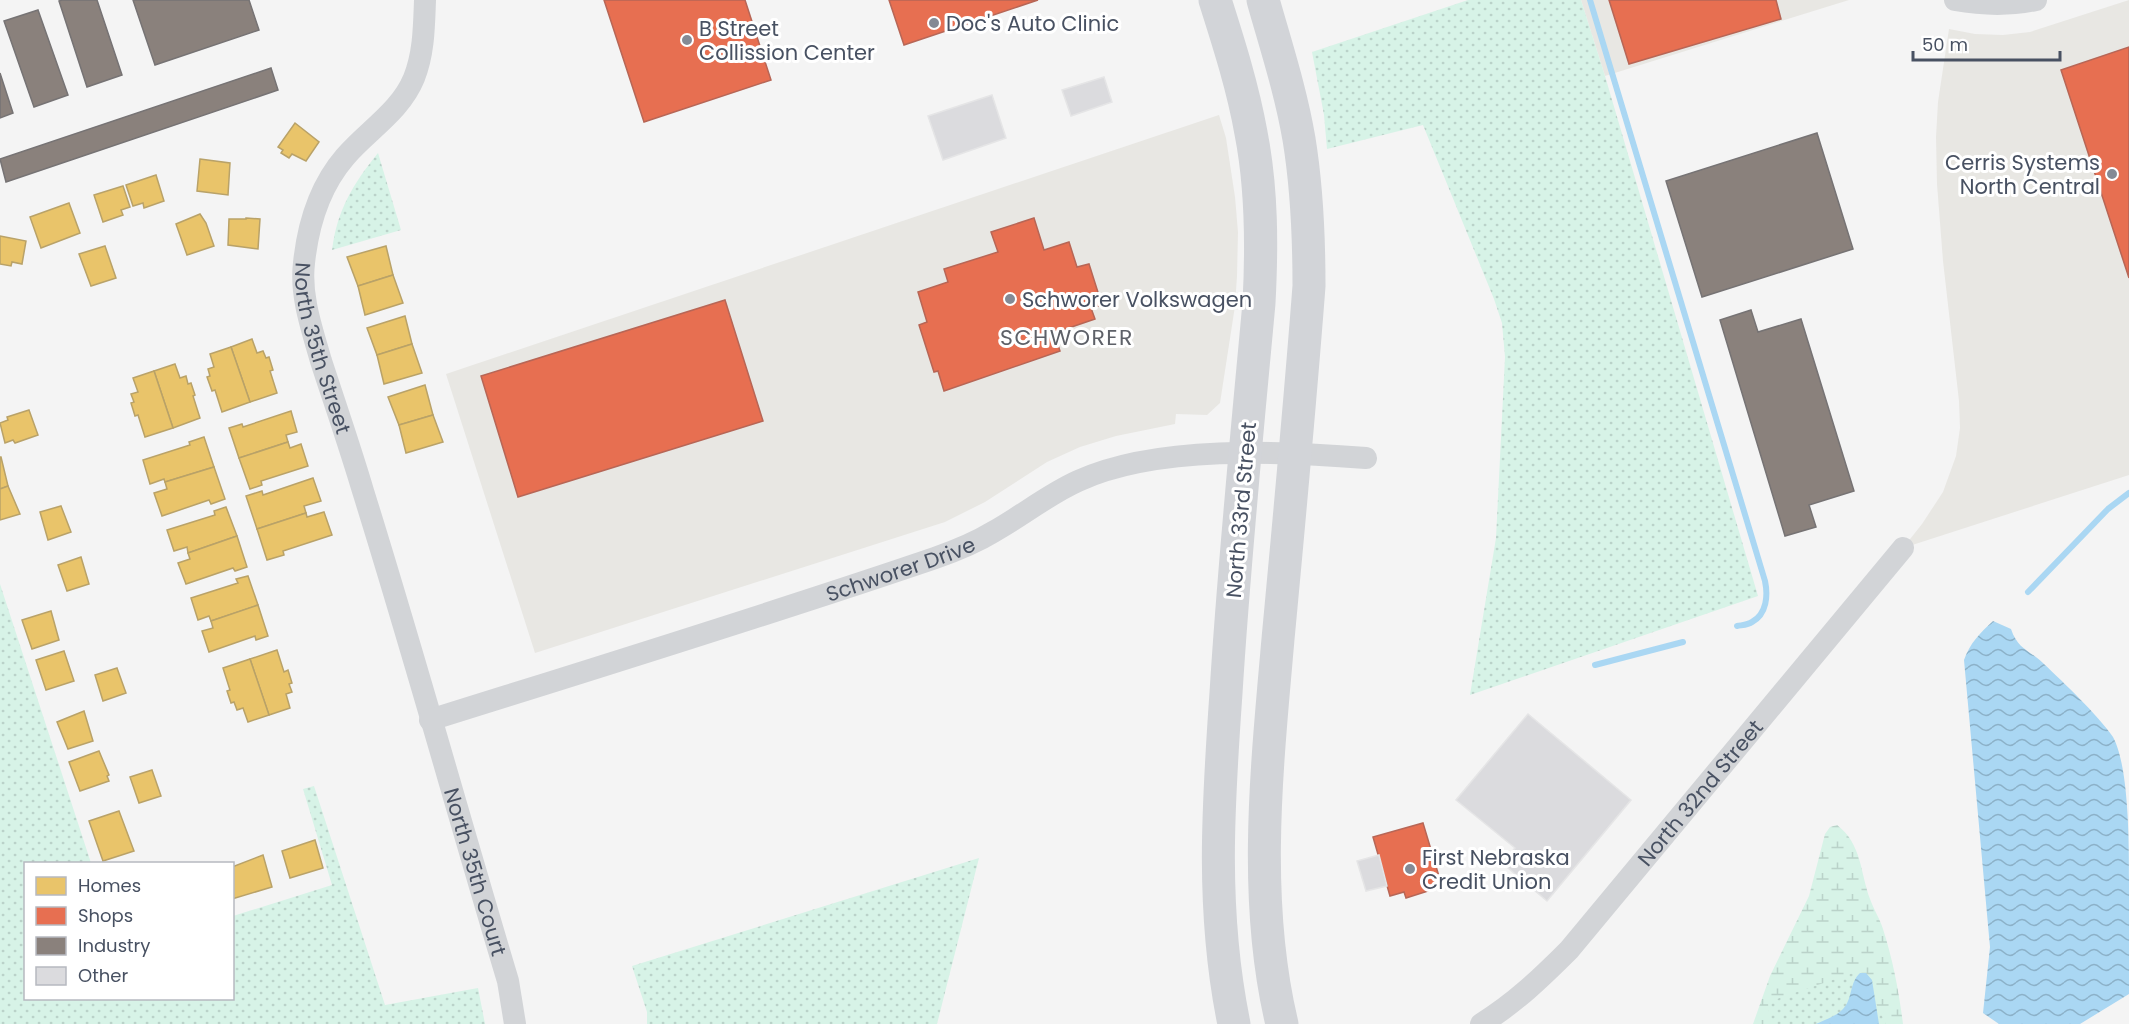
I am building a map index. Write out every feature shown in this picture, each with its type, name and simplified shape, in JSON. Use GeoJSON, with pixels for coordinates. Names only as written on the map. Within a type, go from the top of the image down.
{"type":"FeatureCollection","features":[{"type":"Feature","properties":{"kind":"main road","name":"North 33rd Street"},"geometry":{"type":"LineString","coordinates":[[1215,0],[1252,135],[1260,204],[1262,254],[1229,641],[1218,832],[1221,933],[1234,1024]]}},
{"type":"Feature","properties":{"kind":"main road"},"geometry":{"type":"LineString","coordinates":[[1229,0],[1241,12],[1268,15],[1298,138],[1309,234],[1309,286],[1273,697],[1266,838],[1268,927],[1282,1024]]}},
{"type":"Feature","properties":{"kind":"street","name":"North 35th Street"},"geometry":{"type":"LineString","coordinates":[[425,0],[422,45],[414,79],[391,113],[346,156],[322,193],[311,220],[303,265],[308,314],[430,720]]}},
{"type":"Feature","properties":{"kind":"street"},"geometry":{"type":"LineString","coordinates":[[1955,0],[1984,5],[2016,4],[2036,0]]}},
{"type":"Feature","properties":{"kind":"street","name":"Schworer Drive"},"geometry":{"type":"LineString","coordinates":[[430,720],[956,550],[996,531],[1056,492],[1118,466],[1155,459],[1245,454],[1366,458]]}},
{"type":"Feature","properties":{"kind":"street","name":"North 32nd Street"},"geometry":{"type":"LineString","coordinates":[[1481,1024],[1507,1008],[1569,950],[1903,548]]}},
{"type":"Feature","properties":{"kind":"street","name":"North 35th Court"},"geometry":{"type":"LineString","coordinates":[[430,720],[508,981],[515,1024]]}},
{"type":"Feature","properties":{"kind":"shaded area"},"geometry":{"type":"Polygon","coordinates":[[[1581,0],[1849,0],[1605,76],[1581,0]]]}},
{"type":"Feature","properties":{"kind":"shaded area"},"geometry":{"type":"Polygon","coordinates":[[[2129,0],[2129,475],[1903,548],[1943,492],[1956,456],[1960,428],[1937,184],[1938,102],[1949,29],[1975,34],[2003,35],[2030,32],[2129,0]]]}},
{"type":"Feature","properties":{"kind":"shaded area"},"geometry":{"type":"Polygon","coordinates":[[[1219,115],[1226,138],[1235,197],[1238,232],[1237,276],[1235,306],[1220,403],[1207,415],[1176,414],[1175,424],[1116,436],[1080,447],[1047,462],[985,502],[945,522],[535,653],[446,374],[1219,115]]]}},
{"type":"Feature","properties":{"kind":"green space"},"geometry":{"type":"Polygon","coordinates":[[[1468,0],[1581,0],[1758,596],[1470,695],[1496,538],[1505,357],[1502,323],[1423,125],[1327,149],[1324,115],[1312,52],[1468,0]]]}},
{"type":"Feature","properties":{"kind":"green space"},"geometry":{"type":"Polygon","coordinates":[[[378,153],[401,230],[332,250],[342,210],[361,176],[378,153]]]}},
{"type":"Feature","properties":{"kind":"green space"},"geometry":{"type":"Polygon","coordinates":[[[0,584],[91,862],[24,862],[24,1000],[234,1000],[234,916],[332,885],[303,789],[314,786],[385,1005],[478,988],[485,1024],[0,1024],[0,584]]]}},
{"type":"Feature","properties":{"kind":"green space"},"geometry":{"type":"Polygon","coordinates":[[[1837,825],[1856,850],[1870,899],[1883,929],[1890,952],[1903,1024],[1753,1024],[1770,976],[1809,896],[1825,834],[1830,827],[1837,825]]]}},
{"type":"Feature","properties":{"kind":"green space"},"geometry":{"type":"Polygon","coordinates":[[[979,858],[937,1024],[647,1024],[647,1012],[632,966],[979,858]]]}},
{"type":"Feature","properties":{"kind":"green space"},"geometry":{"type":"Polygon","coordinates":[[[1856,972],[1868,987],[1886,1024],[1770,1024],[1768,1002],[1856,972]]]}},
{"type":"Feature","properties":{"kind":"water"},"geometry":{"type":"Polygon","coordinates":[[[1993,621],[2011,629],[2021,646],[2039,659],[2098,719],[2113,737],[2122,767],[2129,847],[2129,994],[2080,1024],[1999,1024],[1983,1013],[1990,947],[1964,660],[1969,648],[1993,621]]]}},
{"type":"Feature","properties":{"kind":"water"},"geometry":{"type":"Polygon","coordinates":[[[1860,973],[1866,973],[1872,980],[1879,1024],[1816,1024],[1843,1009],[1854,981],[1860,973]]]}},
{"type":"Feature","properties":{"kind":"building: Homes"},"geometry":{"type":"Polygon","coordinates":[[[295,123],[319,142],[306,161],[292,154],[289,158],[281,153],[283,150],[278,147],[295,123]]]}},
{"type":"Feature","properties":{"kind":"building: Homes"},"geometry":{"type":"Polygon","coordinates":[[[200,159],[230,163],[228,195],[197,191],[200,159]]]}},
{"type":"Feature","properties":{"kind":"building: Homes"},"geometry":{"type":"Polygon","coordinates":[[[156,175],[164,201],[144,208],[143,203],[133,206],[126,185],[156,175]]]}},
{"type":"Feature","properties":{"kind":"building: Homes"},"geometry":{"type":"Polygon","coordinates":[[[123,186],[130,207],[121,210],[123,215],[103,222],[94,195],[123,186]]]}},
{"type":"Feature","properties":{"kind":"building: Homes"},"geometry":{"type":"Polygon","coordinates":[[[69,203],[80,233],[41,248],[30,217],[69,203]]]}},
{"type":"Feature","properties":{"kind":"building: Homes"},"geometry":{"type":"Polygon","coordinates":[[[200,214],[206,223],[214,246],[187,255],[176,224],[200,214]]]}},
{"type":"Feature","properties":{"kind":"building: Homes"},"geometry":{"type":"Polygon","coordinates":[[[229,219],[260,219],[258,249],[228,245],[229,219]]]}},
{"type":"Feature","properties":{"kind":"building: Homes"},"geometry":{"type":"Polygon","coordinates":[[[0,236],[26,241],[22,264],[12,262],[11,266],[0,264],[0,236]]]}},
{"type":"Feature","properties":{"kind":"building: Homes"},"geometry":{"type":"Polygon","coordinates":[[[105,246],[116,278],[91,286],[79,254],[105,246]]]}},
{"type":"Feature","properties":{"kind":"building: Homes"},"geometry":{"type":"Polygon","coordinates":[[[386,246],[393,275],[358,286],[347,257],[386,246]]]}},
{"type":"Feature","properties":{"kind":"building: Homes"},"geometry":{"type":"Polygon","coordinates":[[[393,275],[403,303],[365,315],[358,286],[393,275]]]}},
{"type":"Feature","properties":{"kind":"building: Homes"},"geometry":{"type":"Polygon","coordinates":[[[405,316],[412,344],[377,355],[367,328],[405,316]]]}},
{"type":"Feature","properties":{"kind":"building: Homes"},"geometry":{"type":"Polygon","coordinates":[[[252,339],[257,353],[263,351],[266,358],[269,357],[273,370],[270,371],[277,393],[250,402],[231,347],[252,339]]]}},
{"type":"Feature","properties":{"kind":"building: Homes"},"geometry":{"type":"Polygon","coordinates":[[[412,344],[422,373],[384,384],[377,355],[412,344]]]}},
{"type":"Feature","properties":{"kind":"building: Homes"},"geometry":{"type":"Polygon","coordinates":[[[231,347],[250,402],[222,412],[215,390],[212,391],[207,377],[210,376],[208,369],[214,367],[210,354],[231,347]]]}},
{"type":"Feature","properties":{"kind":"building: Homes"},"geometry":{"type":"Polygon","coordinates":[[[175,364],[180,378],[186,376],[188,384],[191,383],[200,418],[173,428],[154,371],[175,364]]]}},
{"type":"Feature","properties":{"kind":"building: Homes"},"geometry":{"type":"Polygon","coordinates":[[[154,371],[173,428],[145,437],[138,415],[135,416],[131,403],[134,402],[131,394],[138,392],[133,378],[154,371]]]}},
{"type":"Feature","properties":{"kind":"building: Homes"},"geometry":{"type":"Polygon","coordinates":[[[425,385],[433,415],[399,425],[388,397],[425,385]]]}},
{"type":"Feature","properties":{"kind":"building: Homes"},"geometry":{"type":"Polygon","coordinates":[[[29,410],[38,435],[15,443],[13,440],[5,443],[0,423],[8,420],[7,417],[29,410]]]}},
{"type":"Feature","properties":{"kind":"building: Homes"},"geometry":{"type":"Polygon","coordinates":[[[291,411],[297,432],[286,435],[288,442],[239,458],[229,428],[242,424],[243,427],[291,411]]]}},
{"type":"Feature","properties":{"kind":"building: Homes"},"geometry":{"type":"Polygon","coordinates":[[[433,415],[443,442],[406,453],[399,425],[433,415]]]}},
{"type":"Feature","properties":{"kind":"building: Homes"},"geometry":{"type":"Polygon","coordinates":[[[204,437],[214,467],[165,482],[164,479],[150,484],[143,460],[190,445],[189,442],[204,437]]]}},
{"type":"Feature","properties":{"kind":"building: Homes"},"geometry":{"type":"Polygon","coordinates":[[[288,442],[290,448],[301,444],[308,466],[261,481],[262,485],[250,489],[239,458],[288,442]]]}},
{"type":"Feature","properties":{"kind":"building: Homes"},"geometry":{"type":"Polygon","coordinates":[[[0,457],[8,486],[0,489],[0,457]]]}},
{"type":"Feature","properties":{"kind":"building: Homes"},"geometry":{"type":"Polygon","coordinates":[[[214,467],[225,499],[211,504],[209,500],[162,516],[154,493],[167,489],[165,482],[214,467]]]}},
{"type":"Feature","properties":{"kind":"building: Homes"},"geometry":{"type":"Polygon","coordinates":[[[313,478],[321,501],[304,506],[306,513],[257,529],[246,496],[262,491],[263,495],[313,478]]]}},
{"type":"Feature","properties":{"kind":"building: Homes"},"geometry":{"type":"Polygon","coordinates":[[[8,486],[20,514],[0,520],[0,489],[8,486]]]}},
{"type":"Feature","properties":{"kind":"building: Homes"},"geometry":{"type":"Polygon","coordinates":[[[61,506],[71,532],[48,540],[40,512],[61,506]]]}},
{"type":"Feature","properties":{"kind":"building: Homes"},"geometry":{"type":"Polygon","coordinates":[[[226,507],[237,536],[188,553],[187,547],[174,551],[167,530],[215,515],[214,511],[226,507]]]}},
{"type":"Feature","properties":{"kind":"building: Homes"},"geometry":{"type":"Polygon","coordinates":[[[324,512],[332,535],[283,551],[284,555],[267,560],[257,529],[306,513],[307,517],[324,512]]]}},
{"type":"Feature","properties":{"kind":"building: Homes"},"geometry":{"type":"Polygon","coordinates":[[[237,536],[247,567],[235,571],[233,568],[186,584],[178,563],[190,559],[188,553],[237,536]]]}},
{"type":"Feature","properties":{"kind":"building: Homes"},"geometry":{"type":"Polygon","coordinates":[[[81,557],[89,584],[67,591],[58,565],[81,557]]]}},
{"type":"Feature","properties":{"kind":"building: Homes"},"geometry":{"type":"Polygon","coordinates":[[[248,576],[258,605],[211,621],[209,616],[198,620],[191,598],[238,583],[236,579],[248,576]]]}},
{"type":"Feature","properties":{"kind":"building: Homes"},"geometry":{"type":"Polygon","coordinates":[[[258,605],[268,636],[256,640],[255,636],[209,652],[202,631],[213,628],[211,621],[258,605]]]}},
{"type":"Feature","properties":{"kind":"building: Homes"},"geometry":{"type":"Polygon","coordinates":[[[51,611],[59,640],[32,649],[22,620],[51,611]]]}},
{"type":"Feature","properties":{"kind":"building: Homes"},"geometry":{"type":"Polygon","coordinates":[[[277,650],[284,672],[288,670],[292,692],[286,694],[290,708],[269,715],[250,659],[277,650]]]}},
{"type":"Feature","properties":{"kind":"building: Homes"},"geometry":{"type":"Polygon","coordinates":[[[64,651],[74,681],[46,690],[36,660],[64,651]]]}},
{"type":"Feature","properties":{"kind":"building: Homes"},"geometry":{"type":"Polygon","coordinates":[[[250,659],[269,715],[248,722],[243,708],[237,710],[234,702],[231,703],[227,691],[230,690],[223,668],[250,659]]]}},
{"type":"Feature","properties":{"kind":"building: Homes"},"geometry":{"type":"Polygon","coordinates":[[[117,668],[126,693],[103,701],[95,675],[117,668]]]}},
{"type":"Feature","properties":{"kind":"building: Homes"},"geometry":{"type":"Polygon","coordinates":[[[84,711],[93,741],[68,749],[57,722],[84,711]]]}},
{"type":"Feature","properties":{"kind":"building: Homes"},"geometry":{"type":"Polygon","coordinates":[[[99,751],[109,775],[107,776],[109,781],[80,791],[69,762],[99,751]]]}},
{"type":"Feature","properties":{"kind":"building: Homes"},"geometry":{"type":"Polygon","coordinates":[[[152,770],[161,796],[139,803],[130,777],[152,770]]]}},
{"type":"Feature","properties":{"kind":"building: Homes"},"geometry":{"type":"Polygon","coordinates":[[[119,811],[134,851],[103,861],[89,821],[119,811]]]}},
{"type":"Feature","properties":{"kind":"building: Homes"},"geometry":{"type":"Polygon","coordinates":[[[315,840],[323,868],[290,878],[282,851],[315,840]]]}},
{"type":"Feature","properties":{"kind":"building: Homes"},"geometry":{"type":"Polygon","coordinates":[[[263,855],[272,887],[234,898],[234,866],[263,855]]]}},
{"type":"Feature","properties":{"kind":"building: Shops","name":"B Street Collission Center"},"geometry":{"type":"Polygon","coordinates":[[[604,0],[745,0],[771,80],[644,122],[604,0]]]}},
{"type":"Feature","properties":{"kind":"building: Shops","name":"Doc's Auto Clinic"},"geometry":{"type":"Polygon","coordinates":[[[889,0],[1038,0],[904,45],[889,0]]]}},
{"type":"Feature","properties":{"kind":"building: Shops"},"geometry":{"type":"Polygon","coordinates":[[[1609,0],[1776,0],[1781,19],[1629,64],[1609,0]]]}},
{"type":"Feature","properties":{"kind":"building: Shops","name":"Cerris Systems North Central"},"geometry":{"type":"Polygon","coordinates":[[[2129,47],[2129,278],[2061,70],[2129,47]]]}},
{"type":"Feature","properties":{"kind":"building: Shops","name":"Schworer Volkswagen"},"geometry":{"type":"Polygon","coordinates":[[[1034,218],[1044,250],[1069,242],[1077,267],[1089,264],[1102,305],[1091,308],[1095,319],[1054,333],[1060,351],[944,391],[938,371],[934,372],[919,325],[927,322],[918,292],[948,282],[944,269],[998,252],[991,232],[1034,218]]]}},
{"type":"Feature","properties":{"kind":"building: Shops"},"geometry":{"type":"Polygon","coordinates":[[[725,300],[763,421],[518,497],[481,376],[725,300]]]}},
{"type":"Feature","properties":{"kind":"building: Shops","name":"First Nebraska Credit Union"},"geometry":{"type":"Polygon","coordinates":[[[1423,823],[1441,883],[1427,887],[1428,891],[1406,898],[1404,892],[1390,896],[1373,837],[1423,823]]]}},
{"type":"Feature","properties":{"kind":"building: Industry"},"geometry":{"type":"Polygon","coordinates":[[[97,0],[122,75],[87,87],[59,1],[97,0]]]}},
{"type":"Feature","properties":{"kind":"building: Industry"},"geometry":{"type":"Polygon","coordinates":[[[133,0],[249,0],[259,30],[155,65],[133,0]]]}},
{"type":"Feature","properties":{"kind":"building: Industry"},"geometry":{"type":"Polygon","coordinates":[[[38,10],[68,95],[34,107],[4,21],[38,10]]]}},
{"type":"Feature","properties":{"kind":"building: Industry"},"geometry":{"type":"Polygon","coordinates":[[[271,68],[278,90],[6,182],[0,159],[271,68]]]}},
{"type":"Feature","properties":{"kind":"building: Industry"},"geometry":{"type":"Polygon","coordinates":[[[0,73],[13,113],[0,118],[0,73]]]}},
{"type":"Feature","properties":{"kind":"building: Industry"},"geometry":{"type":"Polygon","coordinates":[[[1817,133],[1853,249],[1702,297],[1666,181],[1817,133]]]}},
{"type":"Feature","properties":{"kind":"building: Industry"},"geometry":{"type":"Polygon","coordinates":[[[1751,310],[1758,332],[1801,319],[1854,491],[1809,505],[1816,527],[1785,536],[1720,320],[1751,310]]]}},
{"type":"Feature","properties":{"kind":"building: Other"},"geometry":{"type":"Polygon","coordinates":[[[1104,77],[1112,102],[1071,116],[1062,90],[1104,77]]]}},
{"type":"Feature","properties":{"kind":"building: Other"},"geometry":{"type":"Polygon","coordinates":[[[992,95],[1006,138],[943,160],[928,116],[992,95]]]}},
{"type":"Feature","properties":{"kind":"building: Other"},"geometry":{"type":"Polygon","coordinates":[[[1528,714],[1631,800],[1547,901],[1502,863],[1515,848],[1456,800],[1528,714]]]}},
{"type":"Feature","properties":{"kind":"building: Other"},"geometry":{"type":"Polygon","coordinates":[[[1379,855],[1387,886],[1366,891],[1357,861],[1379,855]]]}},
{"type":"Feature","properties":{"kind":"waterway"},"geometry":{"type":"LineString","coordinates":[[1590,0],[1765,581],[1766,598],[1761,614],[1750,623],[1737,626]]}},
{"type":"Feature","properties":{"kind":"waterway"},"geometry":{"type":"LineString","coordinates":[[2028,592],[2108,509],[2129,493]]}},
{"type":"Feature","properties":{"kind":"waterway"},"geometry":{"type":"LineString","coordinates":[[1595,665],[1683,642]]}},
{"type":"Feature","properties":{"kind":"place","name":"Doc's Auto Clinic"},"geometry":{"type":"Point","coordinates":[934,23]}},
{"type":"Feature","properties":{"kind":"place","name":"B Street Collission Center"},"geometry":{"type":"Point","coordinates":[687,40]}},
{"type":"Feature","properties":{"kind":"place","name":"Cerris Systems North Central"},"geometry":{"type":"Point","coordinates":[2112,174]}},
{"type":"Feature","properties":{"kind":"place","name":"Schworer Volkswagen"},"geometry":{"type":"Point","coordinates":[1010,299]}},
{"type":"Feature","properties":{"kind":"place","name":"First Nebraska Credit Union"},"geometry":{"type":"Point","coordinates":[1410,869]}},
{"type":"Feature","properties":{"kind":"district","name":"SCHWORER"},"geometry":{"type":"Point","coordinates":[1067,337]}}]}
